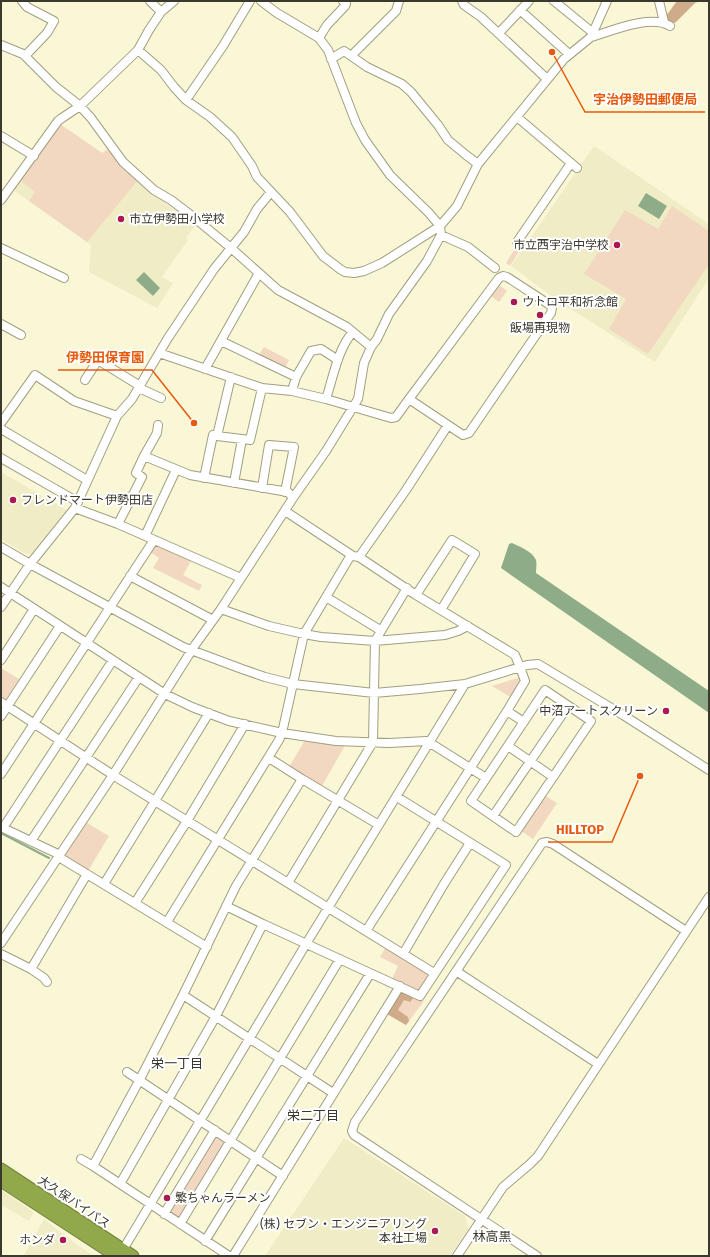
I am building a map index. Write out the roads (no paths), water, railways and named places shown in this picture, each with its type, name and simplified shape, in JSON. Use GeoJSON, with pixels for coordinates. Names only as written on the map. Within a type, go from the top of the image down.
{"type":"FeatureCollection","features":[{"type":"Feature","properties":{"kind":"highway","name":"大久保バイパス"},"geometry":{"type":"LineString","coordinates":[[1,1169],[123,1254]]}},
{"type":"Feature","properties":{"kind":"highway","name":"大久保バイパス"},"geometry":{"type":"LineString","coordinates":[[1,1181],[123,1254]]}},
{"type":"Feature","properties":{"kind":"street"},"geometry":{"type":"LineString","coordinates":[[22,1],[27,7],[54,21],[47,33],[25,56]]}},
{"type":"Feature","properties":{"kind":"street"},"geometry":{"type":"LineString","coordinates":[[150,1],[161,12]]}},
{"type":"Feature","properties":{"kind":"street"},"geometry":{"type":"LineString","coordinates":[[1,200],[58,121],[80,106],[138,50],[161,12],[174,1]]}},
{"type":"Feature","properties":{"kind":"street"},"geometry":{"type":"LineString","coordinates":[[186,100],[223,46],[250,1]]}},
{"type":"Feature","properties":{"kind":"street"},"geometry":{"type":"LineString","coordinates":[[1,943],[58,855],[113,775],[212,620],[221,609],[293,498],[326,451],[358,399],[364,363],[371,346],[377,339],[389,314],[426,261],[441,235],[440,226],[429,213],[390,175],[365,140],[356,123],[328,50],[319,38],[277,13],[262,1]]}},
{"type":"Feature","properties":{"kind":"street"},"geometry":{"type":"LineString","coordinates":[[319,38],[327,25],[345,6],[343,1]]}},
{"type":"Feature","properties":{"kind":"street"},"geometry":{"type":"LineString","coordinates":[[351,56],[396,11],[399,1]]}},
{"type":"Feature","properties":{"kind":"street"},"geometry":{"type":"LineString","coordinates":[[498,33],[529,1]]}},
{"type":"Feature","properties":{"kind":"street"},"geometry":{"type":"LineString","coordinates":[[554,1],[592,35]]}},
{"type":"Feature","properties":{"kind":"street"},"geometry":{"type":"LineString","coordinates":[[592,35],[607,1]]}},
{"type":"Feature","properties":{"kind":"street"},"geometry":{"type":"LineString","coordinates":[[138,50],[161,70],[186,100],[210,117],[232,137],[257,176],[290,212],[323,256],[346,272],[354,273],[373,268],[440,226],[457,206],[478,164],[569,54],[592,35],[650,22],[667,24],[659,1]]}},
{"type":"Feature","properties":{"kind":"street"},"geometry":{"type":"LineString","coordinates":[[465,2],[547,79]]}},
{"type":"Feature","properties":{"kind":"street"},"geometry":{"type":"LineString","coordinates":[[520,10],[569,54]]}},
{"type":"Feature","properties":{"kind":"street"},"geometry":{"type":"LineString","coordinates":[[1,45],[23,54],[56,88],[80,106],[91,118],[123,162],[154,190],[192,216],[278,290],[353,332],[371,346]]}},
{"type":"Feature","properties":{"kind":"street"},"geometry":{"type":"LineString","coordinates":[[331,59],[344,52],[367,67],[402,84],[438,125],[448,140],[478,164]]}},
{"type":"Feature","properties":{"kind":"street"},"geometry":{"type":"LineString","coordinates":[[517,117],[574,165],[517,242]]}},
{"type":"Feature","properties":{"kind":"street"},"geometry":{"type":"LineString","coordinates":[[1,136],[34,156]]}},
{"type":"Feature","properties":{"kind":"street"},"geometry":{"type":"LineString","coordinates":[[1,607],[30,564],[76,505],[117,416],[132,399],[159,353],[214,269],[244,232],[257,209],[271,192]]}},
{"type":"Feature","properties":{"kind":"street"},"geometry":{"type":"LineString","coordinates":[[441,235],[468,247],[495,268]]}},
{"type":"Feature","properties":{"kind":"street"},"geometry":{"type":"LineString","coordinates":[[1,248],[64,278]]}},
{"type":"Feature","properties":{"kind":"street"},"geometry":{"type":"LineString","coordinates":[[205,368],[258,273]]}},
{"type":"Feature","properties":{"kind":"street"},"geometry":{"type":"LineString","coordinates":[[159,353],[262,388],[292,391],[326,398],[391,418],[396,417],[409,399],[499,278],[503,276],[507,277],[550,305],[552,308],[551,313],[469,434],[463,435],[409,399]]}},
{"type":"Feature","properties":{"kind":"street"},"geometry":{"type":"LineString","coordinates":[[1,324],[21,335]]}},
{"type":"Feature","properties":{"kind":"street"},"geometry":{"type":"LineString","coordinates":[[326,398],[338,360],[347,339],[353,332]]}},
{"type":"Feature","properties":{"kind":"street"},"geometry":{"type":"LineString","coordinates":[[220,340],[296,377]]}},
{"type":"Feature","properties":{"kind":"street"},"geometry":{"type":"LineString","coordinates":[[292,391],[296,377],[312,351],[321,349],[338,360]]}},
{"type":"Feature","properties":{"kind":"street"},"geometry":{"type":"LineString","coordinates":[[85,380],[98,360],[139,387],[161,398]]}},
{"type":"Feature","properties":{"kind":"street"},"geometry":{"type":"LineString","coordinates":[[1,423],[35,375],[74,401],[117,416]]}},
{"type":"Feature","properties":{"kind":"street"},"geometry":{"type":"LineString","coordinates":[[217,436],[231,377]]}},
{"type":"Feature","properties":{"kind":"street"},"geometry":{"type":"LineString","coordinates":[[204,478],[212,435],[250,440],[262,388]]}},
{"type":"Feature","properties":{"kind":"street"},"geometry":{"type":"LineString","coordinates":[[118,524],[142,477],[136,473],[158,433],[158,425]]}},
{"type":"Feature","properties":{"kind":"street"},"geometry":{"type":"LineString","coordinates":[[167,922],[269,758],[282,733],[304,634],[326,597],[355,556],[406,490],[448,425]]}},
{"type":"Feature","properties":{"kind":"street"},"geometry":{"type":"LineString","coordinates":[[1,429],[87,480]]}},
{"type":"Feature","properties":{"kind":"street"},"geometry":{"type":"LineString","coordinates":[[234,483],[242,439]]}},
{"type":"Feature","properties":{"kind":"street"},"geometry":{"type":"LineString","coordinates":[[262,488],[269,445],[294,447],[285,492]]}},
{"type":"Feature","properties":{"kind":"street"},"geometry":{"type":"LineString","coordinates":[[144,456],[190,475],[288,492],[293,498]]}},
{"type":"Feature","properties":{"kind":"street"},"geometry":{"type":"LineString","coordinates":[[1,458],[76,505],[241,578]]}},
{"type":"Feature","properties":{"kind":"street"},"geometry":{"type":"LineString","coordinates":[[145,536],[176,470]]}},
{"type":"Feature","properties":{"kind":"street"},"geometry":{"type":"LineString","coordinates":[[285,512],[416,595],[515,655],[525,682],[366,931]]}},
{"type":"Feature","properties":{"kind":"street"},"geometry":{"type":"LineString","coordinates":[[1,774],[154,540]]}},
{"type":"Feature","properties":{"kind":"street"},"geometry":{"type":"LineString","coordinates":[[416,595],[452,540],[475,554],[441,610]]}},
{"type":"Feature","properties":{"kind":"street"},"geometry":{"type":"LineString","coordinates":[[1,547],[109,608],[192,651],[266,678],[294,684],[374,693],[465,684],[527,665],[539,665],[623,715],[709,770]]}},
{"type":"Feature","properties":{"kind":"street"},"geometry":{"type":"LineString","coordinates":[[130,576],[212,620]]}},
{"type":"Feature","properties":{"kind":"street"},"geometry":{"type":"LineString","coordinates":[[1,587],[165,694],[229,721],[282,733],[336,741],[427,741],[486,778]]}},
{"type":"Feature","properties":{"kind":"street"},"geometry":{"type":"LineString","coordinates":[[288,882],[372,742],[375,641],[380,630],[407,588]]}},
{"type":"Feature","properties":{"kind":"street"},"geometry":{"type":"LineString","coordinates":[[326,597],[380,630]]}},
{"type":"Feature","properties":{"kind":"street"},"geometry":{"type":"LineString","coordinates":[[1,660],[34,609]]}},
{"type":"Feature","properties":{"kind":"street"},"geometry":{"type":"LineString","coordinates":[[221,609],[269,626],[304,634],[321,637],[375,641],[445,635],[468,626]]}},
{"type":"Feature","properties":{"kind":"street"},"geometry":{"type":"LineString","coordinates":[[1,716],[4,704],[60,626]]}},
{"type":"Feature","properties":{"kind":"street"},"geometry":{"type":"LineString","coordinates":[[113,660],[61,741],[2,827],[58,855],[62,859],[207,947]]}},
{"type":"Feature","properties":{"kind":"street"},"geometry":{"type":"LineString","coordinates":[[31,841],[139,677]]}},
{"type":"Feature","properties":{"kind":"street"},"geometry":{"type":"LineString","coordinates":[[123,1254],[150,1204],[200,1120],[328,907],[397,797],[465,684]]}},
{"type":"Feature","properties":{"kind":"street"},"geometry":{"type":"LineString","coordinates":[[545,690],[568,706],[591,721],[516,832],[470,801],[545,690]]}},
{"type":"Feature","properties":{"kind":"street"},"geometry":{"type":"LineString","coordinates":[[4,704],[113,775],[434,973]]}},
{"type":"Feature","properties":{"kind":"street"},"geometry":{"type":"LineString","coordinates":[[493,816],[568,706]]}},
{"type":"Feature","properties":{"kind":"street"},"geometry":{"type":"LineString","coordinates":[[507,711],[524,722]]}},
{"type":"Feature","properties":{"kind":"street"},"geometry":{"type":"LineString","coordinates":[[104,884],[209,713]]}},
{"type":"Feature","properties":{"kind":"street"},"geometry":{"type":"LineString","coordinates":[[135,903],[187,821],[245,724]]}},
{"type":"Feature","properties":{"kind":"street"},"geometry":{"type":"LineString","coordinates":[[508,746],[553,777]]}},
{"type":"Feature","properties":{"kind":"street"},"geometry":{"type":"LineString","coordinates":[[269,758],[302,780],[379,825]]}},
{"type":"Feature","properties":{"kind":"street"},"geometry":{"type":"LineString","coordinates":[[93,1166],[140,1081],[226,906],[302,780]]}},
{"type":"Feature","properties":{"kind":"street"},"geometry":{"type":"LineString","coordinates":[[226,906],[420,996],[506,865],[397,797]]}},
{"type":"Feature","properties":{"kind":"street"},"geometry":{"type":"LineString","coordinates":[[537,1256],[354,1135],[352,1131],[355,1122],[542,843],[547,842],[553,844],[686,931]]}},
{"type":"Feature","properties":{"kind":"street"},"geometry":{"type":"LineString","coordinates":[[403,954],[470,843]]}},
{"type":"Feature","properties":{"kind":"street"},"geometry":{"type":"LineString","coordinates":[[31,969],[87,874]]}},
{"type":"Feature","properties":{"kind":"street"},"geometry":{"type":"LineString","coordinates":[[457,1256],[503,1187],[538,1156],[709,897]]}},
{"type":"Feature","properties":{"kind":"street"},"geometry":{"type":"LineString","coordinates":[[120,1184],[216,1016],[263,924]]}},
{"type":"Feature","properties":{"kind":"street"},"geometry":{"type":"LineString","coordinates":[[1,954],[31,969],[44,978],[47,982]]}},
{"type":"Feature","properties":{"kind":"street"},"geometry":{"type":"LineString","coordinates":[[180,1224],[340,959]]}},
{"type":"Feature","properties":{"kind":"street"},"geometry":{"type":"LineString","coordinates":[[456,971],[598,1064]]}},
{"type":"Feature","properties":{"kind":"street"},"geometry":{"type":"LineString","coordinates":[[205,1241],[370,974]]}},
{"type":"Feature","properties":{"kind":"street"},"geometry":{"type":"LineString","coordinates":[[233,1256],[400,986]]}},
{"type":"Feature","properties":{"kind":"street"},"geometry":{"type":"LineString","coordinates":[[183,995],[333,1093]]}},
{"type":"Feature","properties":{"kind":"street"},"geometry":{"type":"LineString","coordinates":[[127,1072],[282,1176]]}},
{"type":"Feature","properties":{"kind":"street"},"geometry":{"type":"LineString","coordinates":[[164,1214],[215,1130]]}},
{"type":"Feature","properties":{"kind":"street"},"geometry":{"type":"LineString","coordinates":[[81,1159],[229,1256]]}},
{"type":"Feature","properties":{"kind":"waterway"},"geometry":{"type":"LineString","coordinates":[[1,833],[49,858]]}},
{"type":"Feature","properties":{"kind":"place","name":"宇治伊勢田郵便局"},"geometry":{"type":"Point","coordinates":[552,52]}},
{"type":"Feature","properties":{"kind":"place","name":"市立伊勢田小学校"},"geometry":{"type":"Point","coordinates":[121,219]}},
{"type":"Feature","properties":{"kind":"place","name":"市立西宇治中学校"},"geometry":{"type":"Point","coordinates":[617,245]}},
{"type":"Feature","properties":{"kind":"place","name":"ウトロ平和祈念館"},"geometry":{"type":"Point","coordinates":[514,302]}},
{"type":"Feature","properties":{"kind":"place","name":"飯場再現物"},"geometry":{"type":"Point","coordinates":[540,315]}},
{"type":"Feature","properties":{"kind":"place","name":"伊勢田保育園"},"geometry":{"type":"Point","coordinates":[194,423]}},
{"type":"Feature","properties":{"kind":"place","name":"フレンドマート伊勢田店"},"geometry":{"type":"Point","coordinates":[13,500]}},
{"type":"Feature","properties":{"kind":"place","name":"中沼アートスクリーン"},"geometry":{"type":"Point","coordinates":[666,711]}},
{"type":"Feature","properties":{"kind":"place","name":"HILLTOP"},"geometry":{"type":"Point","coordinates":[640,776]}},
{"type":"Feature","properties":{"kind":"place","name":"繁ちゃんラーメン"},"geometry":{"type":"Point","coordinates":[167,1198]}},
{"type":"Feature","properties":{"kind":"place","name":"(株) セブン・エンジニアリング 本社工場"},"geometry":{"type":"Point","coordinates":[435,1231]}},
{"type":"Feature","properties":{"kind":"place","name":"ホンダ"},"geometry":{"type":"Point","coordinates":[63,1240]}},
{"type":"Feature","properties":{"kind":"district","name":"栄一丁目"},"geometry":{"type":"Point","coordinates":[177,1063]}},
{"type":"Feature","properties":{"kind":"district","name":"栄二丁目"},"geometry":{"type":"Point","coordinates":[313,1115]}},
{"type":"Feature","properties":{"kind":"district","name":"林高黒"},"geometry":{"type":"Point","coordinates":[492,1236]}}]}
